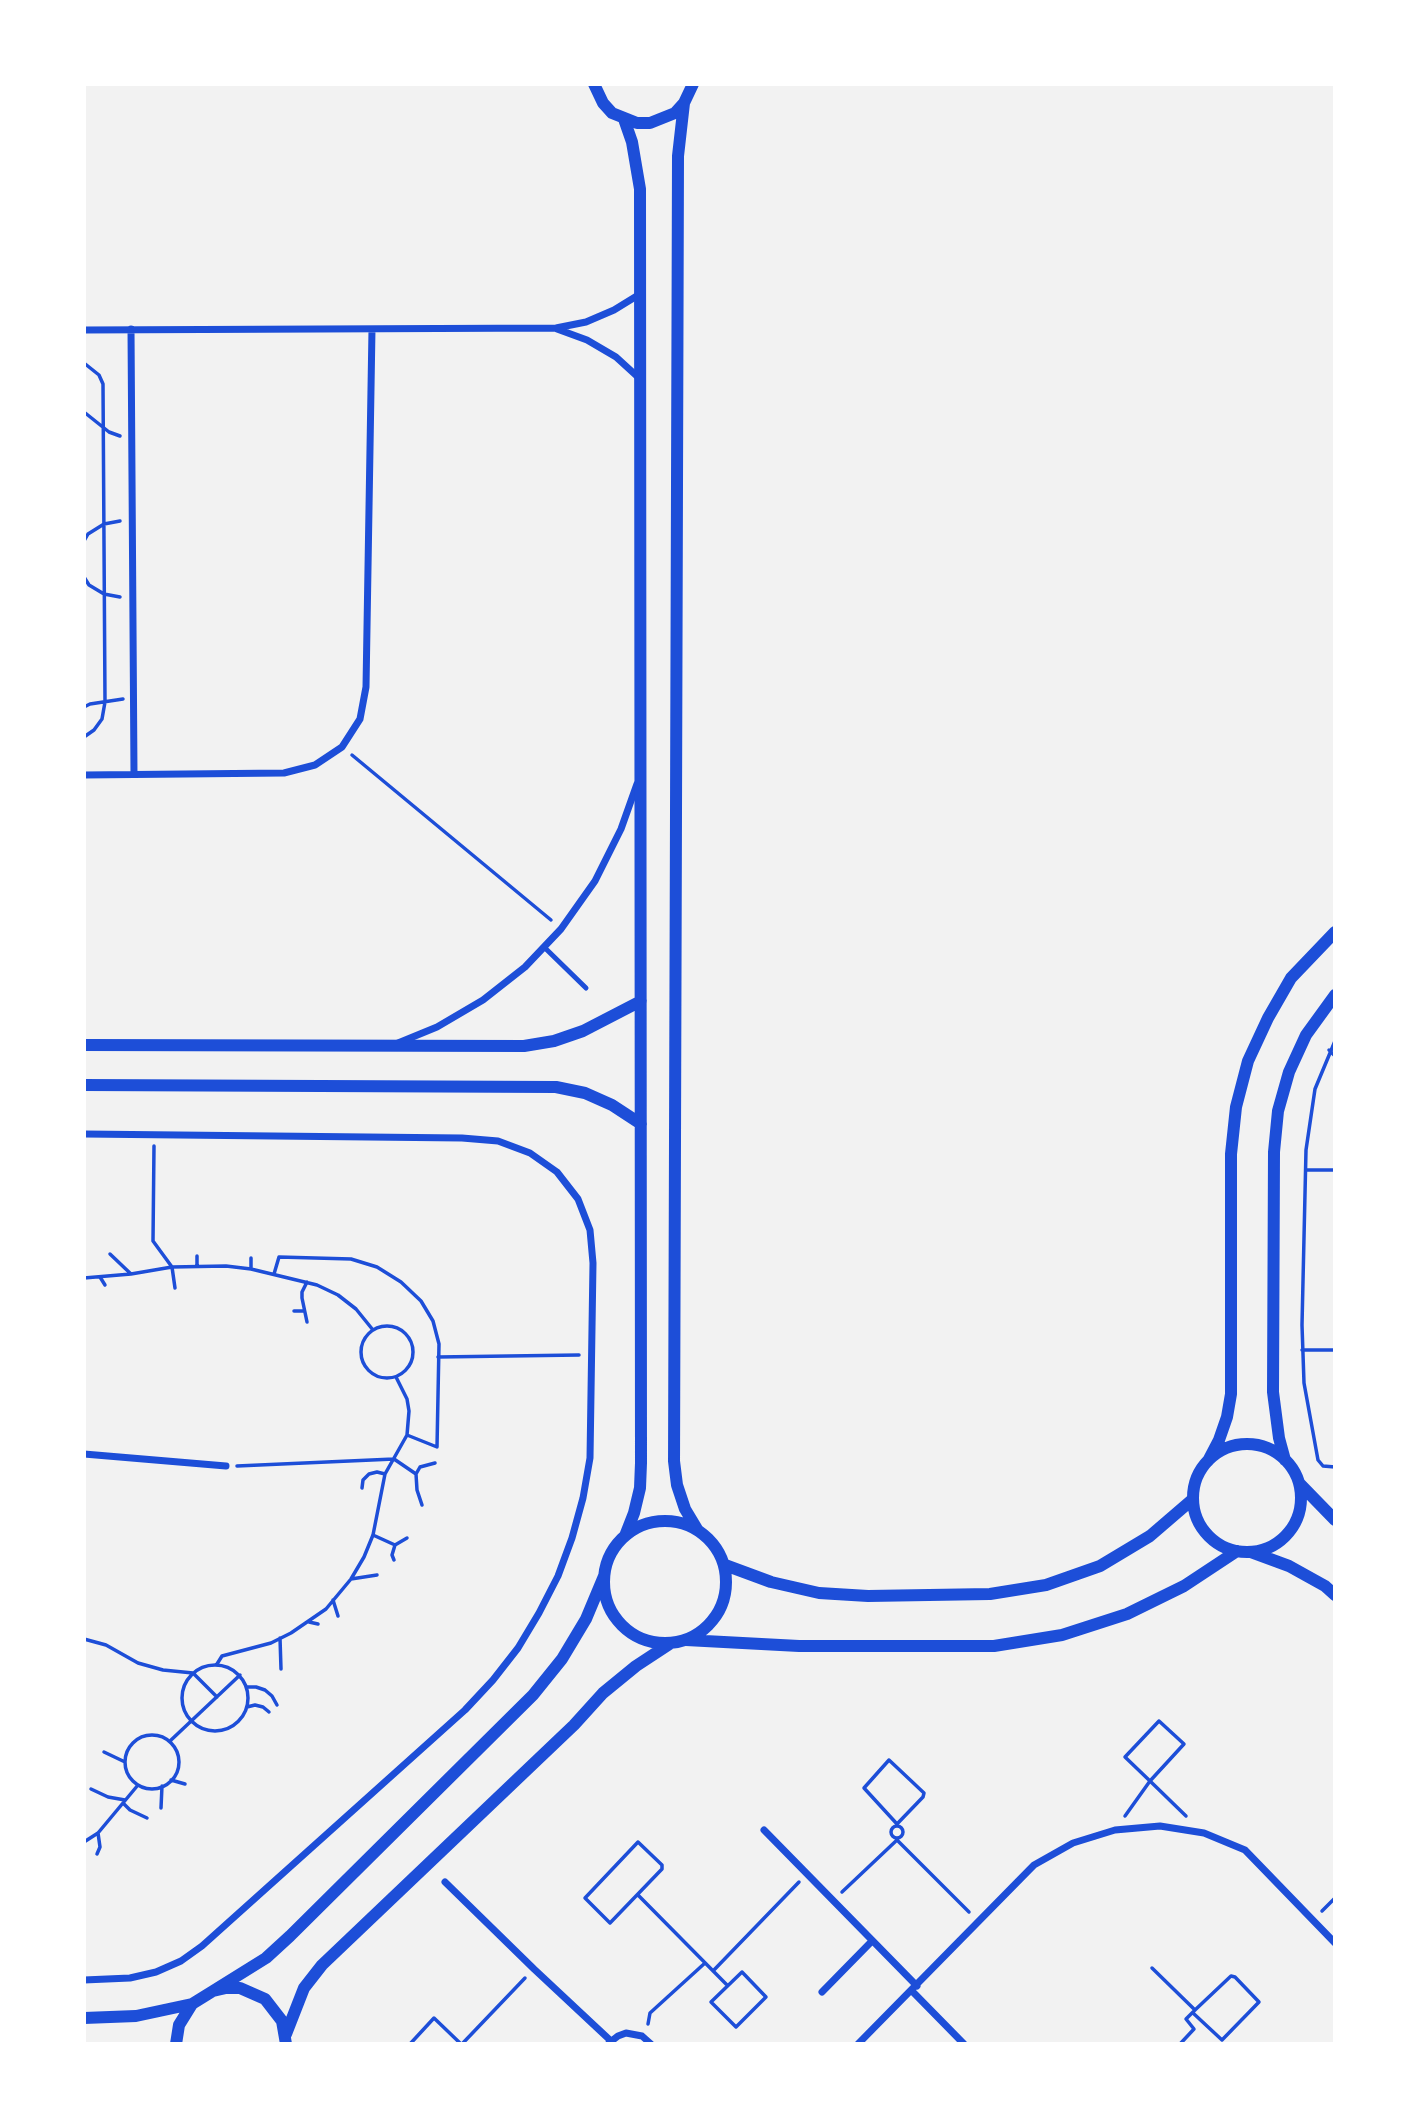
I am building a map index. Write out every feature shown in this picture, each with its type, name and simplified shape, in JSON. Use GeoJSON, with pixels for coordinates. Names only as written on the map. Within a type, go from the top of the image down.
{"type":"FeatureCollection","features":[{"type":"Feature","properties":{"kind":"street"},"geometry":{"type":"LineString","coordinates":[[582,84],[595,88],[603,103],[624,119],[637,123],[650,123],[675,113],[684,103],[693,84]]}},
{"type":"Feature","properties":{"kind":"street"},"geometry":{"type":"LineString","coordinates":[[684,103],[678,156],[674,1461],[677,1485],[685,1508],[698,1529]]}},
{"type":"Feature","properties":{"kind":"street"},"geometry":{"type":"LineString","coordinates":[[84,2018],[136,2016],[192,2004],[266,1958],[290,1936],[533,1695],[562,1659],[586,1619],[611,1554],[625,1536],[634,1513],[640,1488],[641,1463],[640,294],[638,165],[624,119]]}},
{"type":"Feature","properties":{"kind":"street"},"geometry":{"type":"LineString","coordinates":[[84,330],[556,328],[586,322],[614,310],[640,294]]}},
{"type":"Feature","properties":{"kind":"street"},"geometry":{"type":"LineString","coordinates":[[556,328],[587,340],[616,357],[640,379]]}},
{"type":"Feature","properties":{"kind":"street"},"geometry":{"type":"LineString","coordinates":[[84,775],[284,773],[316,765],[342,747],[360,719],[366,687],[372,329]]}},
{"type":"Feature","properties":{"kind":"street"},"geometry":{"type":"LineString","coordinates":[[131,330],[134,774]]}},
{"type":"Feature","properties":{"kind":"street"},"geometry":{"type":"LineString","coordinates":[[387,1047],[437,1027],[483,1000],[525,967],[561,929],[595,881],[621,829],[640,773]]}},
{"type":"Feature","properties":{"kind":"street"},"geometry":{"type":"LineString","coordinates":[[1335,932],[1291,978],[1268,1018],[1248,1061],[1236,1107],[1231,1154],[1231,1394],[1227,1418],[1219,1440],[1195,1485],[1193,1499],[1199,1522],[1206,1533],[1225,1547],[1289,1566],[1325,1586],[1335,1595]]}},
{"type":"Feature","properties":{"kind":"street"},"geometry":{"type":"LineString","coordinates":[[1335,995],[1306,1035],[1289,1072],[1278,1111],[1274,1152],[1273,1392],[1285,1460],[1299,1483],[1335,1520]]}},
{"type":"Feature","properties":{"kind":"street"},"geometry":{"type":"LineString","coordinates":[[84,1045],[524,1046],[554,1041],[583,1031],[641,1001]]}},
{"type":"Feature","properties":{"kind":"street"},"geometry":{"type":"LineString","coordinates":[[84,1085],[556,1087],[585,1093],[612,1105],[641,1124]]}},
{"type":"Feature","properties":{"kind":"street"},"geometry":{"type":"LineString","coordinates":[[84,1134],[462,1138],[498,1142],[530,1153],[557,1172],[578,1199],[590,1230],[593,1263],[590,1458],[583,1498],[558,1576],[518,1648],[465,1710],[202,1946],[181,1961],[156,1972],[130,1978],[84,1980]]}},
{"type":"Feature","properties":{"kind":"street"},"geometry":{"type":"LineString","coordinates":[[1208,1461],[1231,1447],[1246,1444],[1274,1451],[1285,1460]]}},
{"type":"Feature","properties":{"kind":"street"},"geometry":{"type":"LineString","coordinates":[[84,1454],[226,1466]]}},
{"type":"Feature","properties":{"kind":"street"},"geometry":{"type":"LineString","coordinates":[[604,1576],[609,1606],[622,1625],[641,1638],[655,1642],[686,1640],[799,1646],[994,1646],[1062,1635],[1127,1614],[1184,1586],[1244,1551],[1264,1549],[1276,1543],[1287,1535],[1295,1523],[1301,1497],[1299,1483]]}},
{"type":"Feature","properties":{"kind":"street"},"geometry":{"type":"LineString","coordinates":[[725,1565],[771,1582],[819,1593],[868,1596],[990,1594],[1046,1585],[1100,1566],[1150,1536],[1193,1499]]}},
{"type":"Feature","properties":{"kind":"street"},"geometry":{"type":"LineString","coordinates":[[625,1536],[638,1527],[668,1520],[698,1529],[719,1551],[725,1565],[726,1596],[720,1610],[706,1628],[686,1640]]}},
{"type":"Feature","properties":{"kind":"street"},"geometry":{"type":"LineString","coordinates":[[286,2039],[304,1988],[322,1965],[564,1734],[603,1693],[635,1666],[671,1643]]}},
{"type":"Feature","properties":{"kind":"street"},"geometry":{"type":"LineString","coordinates":[[858,2044],[1034,1865],[1073,1843],[1115,1830],[1160,1826],[1203,1833],[1245,1850],[1335,1942]]}},
{"type":"Feature","properties":{"kind":"street"},"geometry":{"type":"LineString","coordinates":[[764,1830],[872,1941],[964,2044]]}},
{"type":"Feature","properties":{"kind":"street"},"geometry":{"type":"LineString","coordinates":[[445,1882],[610,2042],[626,2033],[642,2036],[650,2042]]}},
{"type":"Feature","properties":{"kind":"street"},"geometry":{"type":"LineString","coordinates":[[822,1992],[872,1941]]}},
{"type":"Feature","properties":{"kind":"street"},"geometry":{"type":"LineString","coordinates":[[213,1991],[240,1988],[265,1999],[282,2021],[286,2039]]}},
{"type":"Feature","properties":{"kind":"street"},"geometry":{"type":"LineString","coordinates":[[176,2044],[179,2025],[192,2004]]}},
{"type":"Feature","properties":{"kind":"lane"},"geometry":{"type":"LineString","coordinates":[[544,947],[586,988]]}},
{"type":"Feature","properties":{"kind":"path"},"geometry":{"type":"LineString","coordinates":[[84,363],[92,367],[103,384],[105,702],[102,719],[94,730],[84,737]]}},
{"type":"Feature","properties":{"kind":"path"},"geometry":{"type":"LineString","coordinates":[[84,412],[103,428],[131,441]]}},
{"type":"Feature","properties":{"kind":"path"},"geometry":{"type":"LineString","coordinates":[[84,541],[88,534],[104,524],[132,518]]}},
{"type":"Feature","properties":{"kind":"path"},"geometry":{"type":"LineString","coordinates":[[84,577],[104,594],[133,598]]}},
{"type":"Feature","properties":{"kind":"path"},"geometry":{"type":"LineString","coordinates":[[84,591],[89,584]]}},
{"type":"Feature","properties":{"kind":"path"},"geometry":{"type":"LineString","coordinates":[[84,707],[133,698]]}},
{"type":"Feature","properties":{"kind":"path"},"geometry":{"type":"LineString","coordinates":[[342,747],[561,929]]}},
{"type":"Feature","properties":{"kind":"path"},"geometry":{"type":"LineString","coordinates":[[1335,1041],[1315,1089],[1305,1170],[1302,1350],[1304,1383],[1318,1461],[1323,1466],[1335,1466]]}},
{"type":"Feature","properties":{"kind":"path"},"geometry":{"type":"LineString","coordinates":[[1329,1050],[1335,1056]]}},
{"type":"Feature","properties":{"kind":"path"},"geometry":{"type":"LineString","coordinates":[[155,1135],[153,1241],[172,1267],[175,1288]]}},
{"type":"Feature","properties":{"kind":"path"},"geometry":{"type":"LineString","coordinates":[[1305,1170],[1335,1170]]}},
{"type":"Feature","properties":{"kind":"path"},"geometry":{"type":"LineString","coordinates":[[110,1254],[131,1274]]}},
{"type":"Feature","properties":{"kind":"path"},"geometry":{"type":"LineString","coordinates":[[197,1256],[197,1266]]}},
{"type":"Feature","properties":{"kind":"path"},"geometry":{"type":"LineString","coordinates":[[274,1274],[279,1257],[351,1259],[377,1267],[401,1282],[421,1301],[433,1321],[439,1344],[437,1447],[407,1435]]}},
{"type":"Feature","properties":{"kind":"path"},"geometry":{"type":"LineString","coordinates":[[251,1258],[251,1269]]}},
{"type":"Feature","properties":{"kind":"path"},"geometry":{"type":"LineString","coordinates":[[84,1278],[172,1267],[226,1266],[251,1269],[307,1282],[338,1295],[356,1309],[373,1330]]}},
{"type":"Feature","properties":{"kind":"path"},"geometry":{"type":"LineString","coordinates":[[100,1277],[105,1285]]}},
{"type":"Feature","properties":{"kind":"path"},"geometry":{"type":"LineString","coordinates":[[307,1282],[302,1292],[307,1322]]}},
{"type":"Feature","properties":{"kind":"path"},"geometry":{"type":"LineString","coordinates":[[293,1311],[304,1311]]}},
{"type":"Feature","properties":{"kind":"path"},"geometry":{"type":"LineString","coordinates":[[390,1326],[406,1334],[411,1341],[413,1359],[404,1373],[396,1377],[379,1377],[365,1367],[362,1343],[373,1330],[390,1326]]}},
{"type":"Feature","properties":{"kind":"path"},"geometry":{"type":"LineString","coordinates":[[1302,1350],[1335,1350]]}},
{"type":"Feature","properties":{"kind":"path"},"geometry":{"type":"LineString","coordinates":[[438,1357],[591,1355]]}},
{"type":"Feature","properties":{"kind":"path"},"geometry":{"type":"LineString","coordinates":[[217,1664],[222,1656],[280,1638],[309,1622],[352,1579],[373,1535],[385,1474],[407,1435],[407,1399],[396,1377]]}},
{"type":"Feature","properties":{"kind":"path"},"geometry":{"type":"LineString","coordinates":[[226,1466],[394,1459],[416,1474]]}},
{"type":"Feature","properties":{"kind":"path"},"geometry":{"type":"LineString","coordinates":[[422,1505],[416,1474],[420,1467],[435,1463]]}},
{"type":"Feature","properties":{"kind":"path"},"geometry":{"type":"LineString","coordinates":[[362,1488],[363,1480],[369,1474],[385,1474]]}},
{"type":"Feature","properties":{"kind":"path"},"geometry":{"type":"LineString","coordinates":[[373,1535],[395,1545]]}},
{"type":"Feature","properties":{"kind":"path"},"geometry":{"type":"LineString","coordinates":[[394,1560],[392,1555],[395,1545],[407,1538]]}},
{"type":"Feature","properties":{"kind":"path"},"geometry":{"type":"LineString","coordinates":[[352,1579],[377,1575]]}},
{"type":"Feature","properties":{"kind":"path"},"geometry":{"type":"LineString","coordinates":[[333,1600],[338,1616]]}},
{"type":"Feature","properties":{"kind":"path"},"geometry":{"type":"LineString","coordinates":[[309,1622],[318,1624]]}},
{"type":"Feature","properties":{"kind":"path"},"geometry":{"type":"LineString","coordinates":[[280,1638],[281,1669]]}},
{"type":"Feature","properties":{"kind":"path"},"geometry":{"type":"LineString","coordinates":[[84,1639],[106,1645],[138,1662],[163,1670],[193,1673],[216,1697]]}},
{"type":"Feature","properties":{"kind":"path"},"geometry":{"type":"LineString","coordinates":[[217,1664],[240,1675],[247,1687],[247,1707],[239,1722],[223,1730],[206,1730],[191,1721],[186,1714],[183,1688],[193,1673],[208,1665],[217,1664]]}},
{"type":"Feature","properties":{"kind":"path"},"geometry":{"type":"LineString","coordinates":[[170,1742],[240,1675]]}},
{"type":"Feature","properties":{"kind":"path"},"geometry":{"type":"LineString","coordinates":[[247,1687],[265,1690],[276,1705]]}},
{"type":"Feature","properties":{"kind":"path"},"geometry":{"type":"LineString","coordinates":[[247,1707],[255,1705],[269,1712]]}},
{"type":"Feature","properties":{"kind":"path"},"geometry":{"type":"LineString","coordinates":[[1115,1830],[1150,1781],[1185,1744],[1160,1721],[1126,1759],[1150,1781],[1203,1833]]}},
{"type":"Feature","properties":{"kind":"path"},"geometry":{"type":"LineString","coordinates":[[156,1735],[170,1742],[178,1756],[178,1765],[171,1780],[154,1788],[138,1785],[128,1775],[125,1762],[129,1747],[140,1737],[156,1735]]}},
{"type":"Feature","properties":{"kind":"path"},"geometry":{"type":"LineString","coordinates":[[104,1752],[125,1762]]}},
{"type":"Feature","properties":{"kind":"path"},"geometry":{"type":"LineString","coordinates":[[833,1900],[897,1840],[904,1832],[897,1824],[864,1788],[889,1760],[924,1795],[897,1824],[890,1832],[897,1840],[979,1922]]}},
{"type":"Feature","properties":{"kind":"path"},"geometry":{"type":"LineString","coordinates":[[171,1780],[185,1783]]}},
{"type":"Feature","properties":{"kind":"path"},"geometry":{"type":"LineString","coordinates":[[84,1842],[98,1833],[138,1785]]}},
{"type":"Feature","properties":{"kind":"path"},"geometry":{"type":"LineString","coordinates":[[162,1786],[162,1808]]}},
{"type":"Feature","properties":{"kind":"path"},"geometry":{"type":"LineString","coordinates":[[91,1790],[124,1802],[130,1810],[147,1818]]}},
{"type":"Feature","properties":{"kind":"path"},"geometry":{"type":"LineString","coordinates":[[97,1854],[100,1847],[98,1833]]}},
{"type":"Feature","properties":{"kind":"path"},"geometry":{"type":"LineString","coordinates":[[638,1842],[662,1867],[638,1895],[610,1923],[585,1898],[638,1842]]}},
{"type":"Feature","properties":{"kind":"path"},"geometry":{"type":"LineString","coordinates":[[713,1971],[807,1874]]}},
{"type":"Feature","properties":{"kind":"path"},"geometry":{"type":"LineString","coordinates":[[638,1895],[727,1985]]}},
{"type":"Feature","properties":{"kind":"path"},"geometry":{"type":"LineString","coordinates":[[1314,1921],[1335,1898]]}},
{"type":"Feature","properties":{"kind":"path"},"geometry":{"type":"LineString","coordinates":[[650,2042],[650,2013],[705,1963]]}},
{"type":"Feature","properties":{"kind":"path"},"geometry":{"type":"LineString","coordinates":[[1152,1968],[1194,2012],[1222,2040],[1259,2002],[1232,1976],[1194,2012],[1186,2021],[1194,2029],[1180,2044]]}},
{"type":"Feature","properties":{"kind":"path"},"geometry":{"type":"LineString","coordinates":[[410,2044],[434,2018],[461,2044],[534,1969]]}},
{"type":"Feature","properties":{"kind":"path"},"geometry":{"type":"LineString","coordinates":[[738,1973],[743,1973],[766,1996],[738,2027],[711,2003],[727,1985],[738,1973]]}}]}
